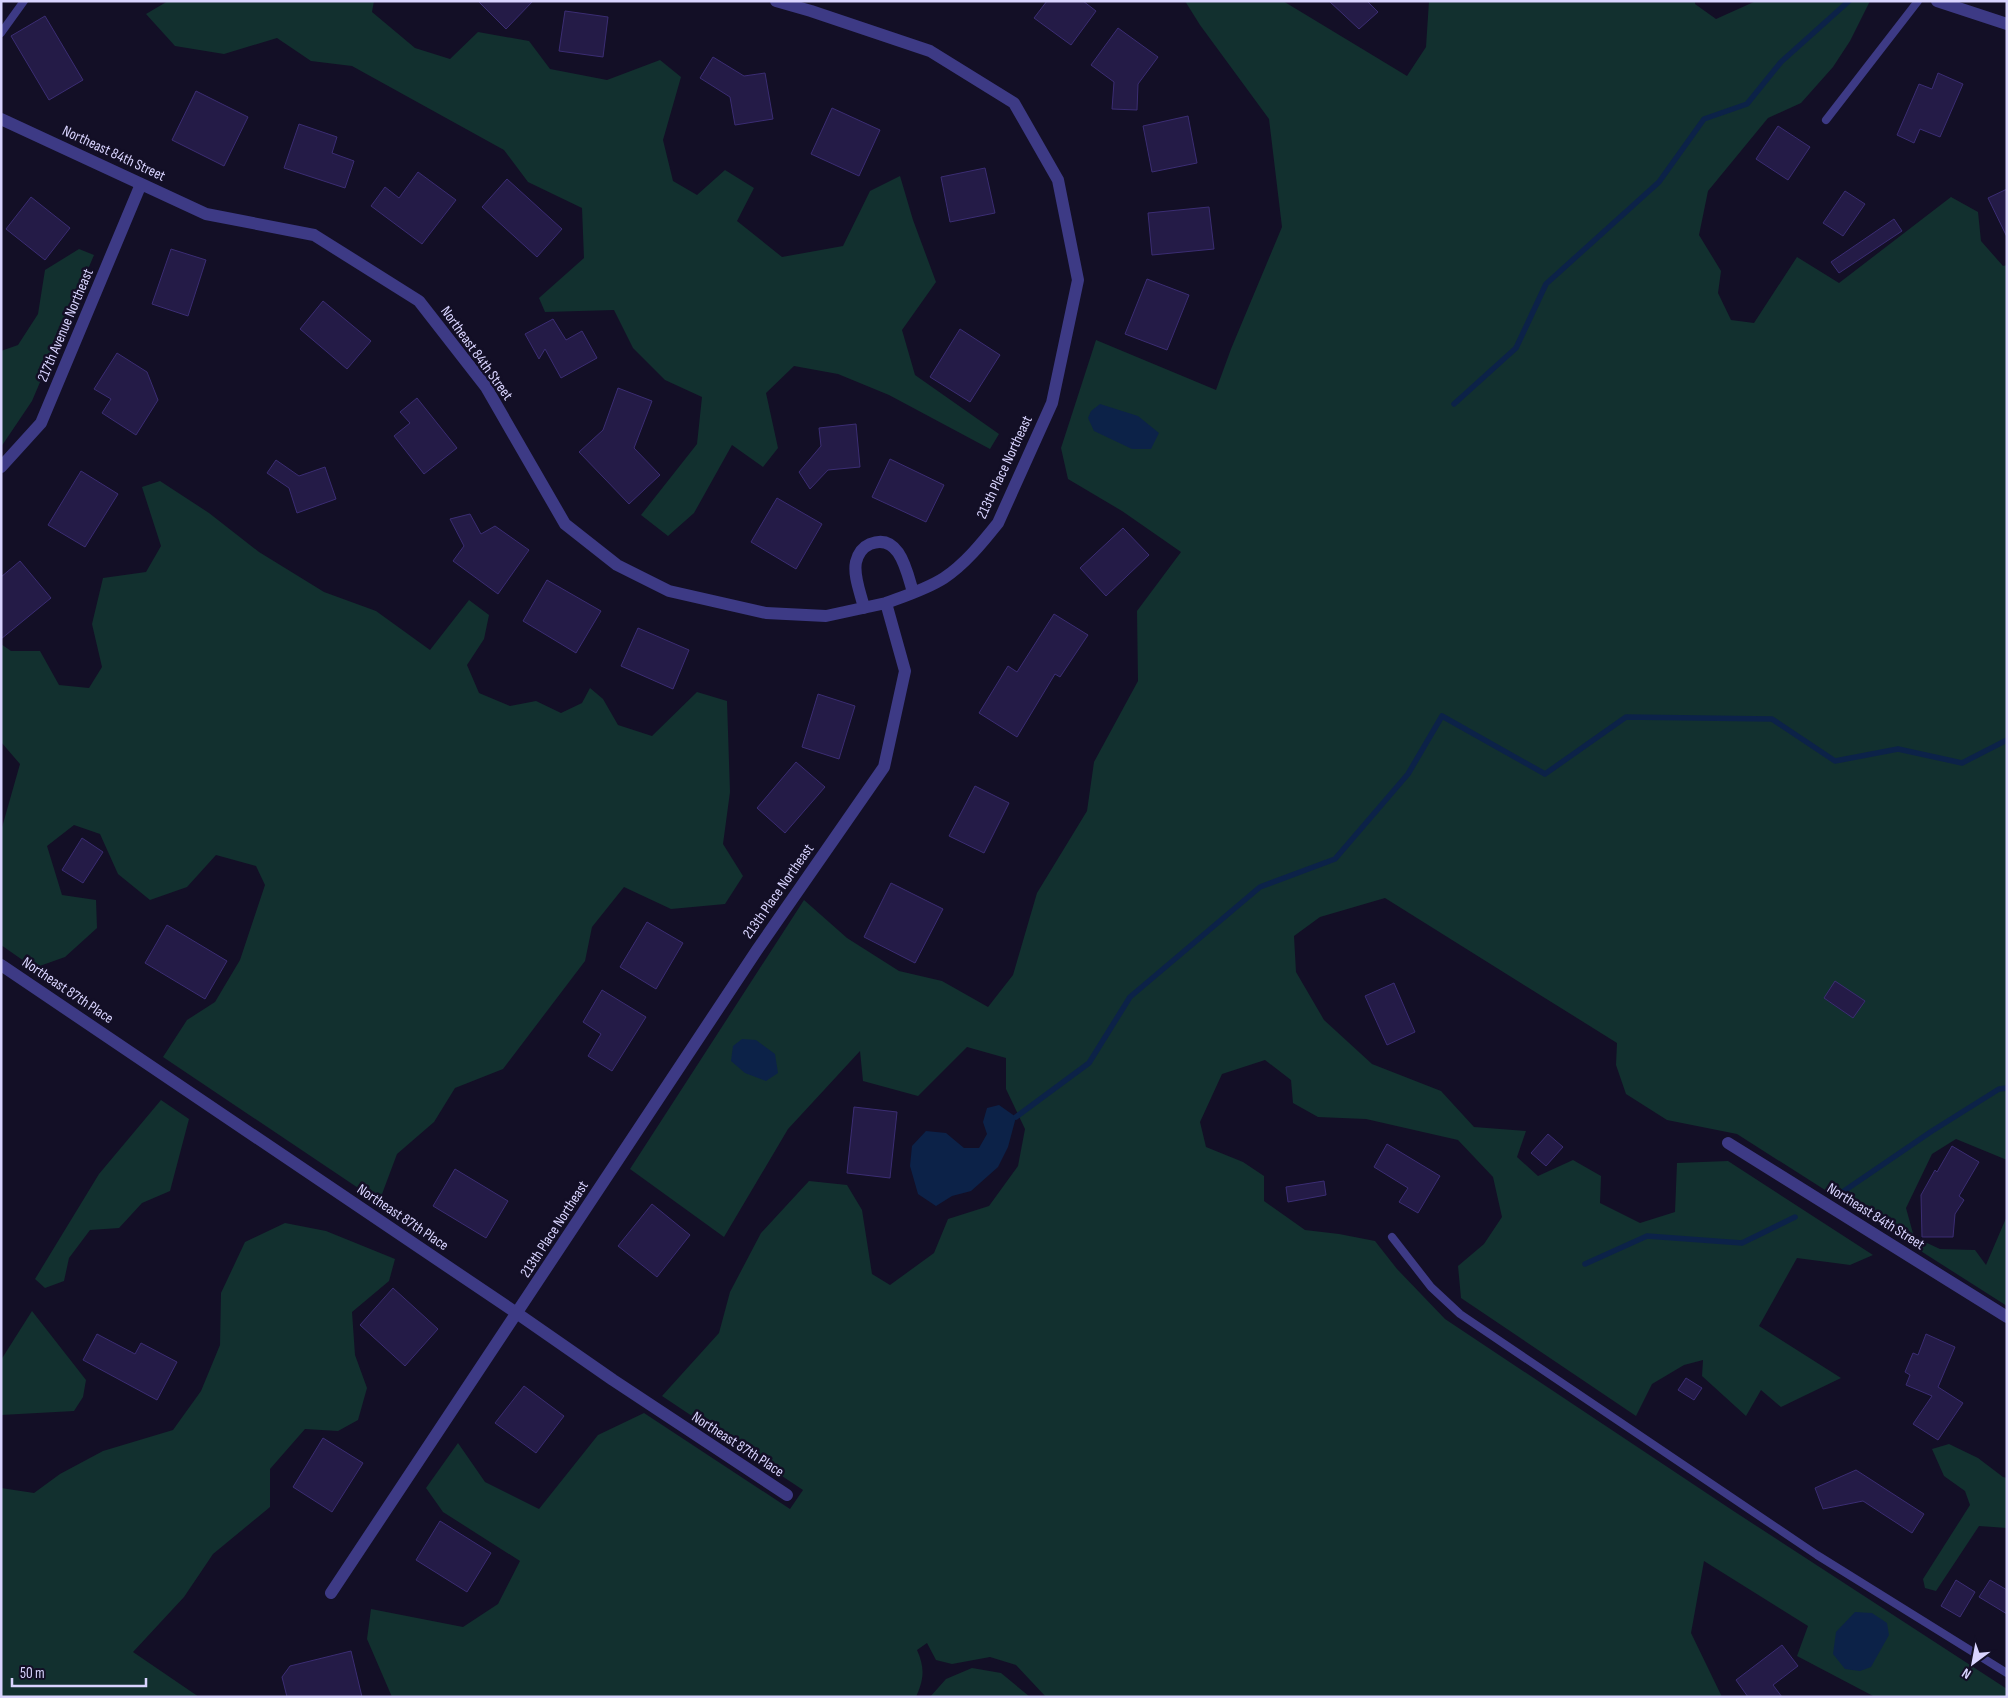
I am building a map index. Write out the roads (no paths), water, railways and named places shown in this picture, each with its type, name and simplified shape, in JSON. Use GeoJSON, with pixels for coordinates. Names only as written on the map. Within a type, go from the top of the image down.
{"type":"FeatureCollection","features":[{"type":"Feature","properties":{"kind":"street","name":"213th Place Northeast"},"geometry":{"type":"LineString","coordinates":[[331,1593],[518,1314],[757,950],[884,767],[905,671],[886,603],[943,579],[968,558],[998,523],[1052,403],[1078,280],[1058,180],[1014,103],[930,51],[776,1]]}},
{"type":"Feature","properties":{"kind":"street"},"geometry":{"type":"LineString","coordinates":[[1937,1],[2007,24]]}},
{"type":"Feature","properties":{"kind":"street","name":"Northeast 84th Street"},"geometry":{"type":"LineString","coordinates":[[1,119],[206,214],[314,235],[419,301],[486,387],[565,524],[617,565],[669,591],[766,613],[826,616],[886,603]]}},
{"type":"Feature","properties":{"kind":"street","name":"217th Avenue Northeast"},"geometry":{"type":"LineString","coordinates":[[1,467],[41,423],[141,184]]}},
{"type":"Feature","properties":{"kind":"street"},"geometry":{"type":"LineString","coordinates":[[864,608],[856,563],[863,549],[870,544],[877,542],[885,543],[898,551],[913,592]]}},
{"type":"Feature","properties":{"kind":"street","name":"Northeast 87th Place"},"geometry":{"type":"LineString","coordinates":[[1,965],[613,1380],[787,1495]]}},
{"type":"Feature","properties":{"kind":"street","name":"Northeast 84th Street"},"geometry":{"type":"LineString","coordinates":[[1728,1143],[2007,1318]]}},
{"type":"Feature","properties":{"kind":"lane"},"geometry":{"type":"LineString","coordinates":[[1,33],[24,1]]}},
{"type":"Feature","properties":{"kind":"lane"},"geometry":{"type":"LineString","coordinates":[[1826,120],[1918,1]]}},
{"type":"Feature","properties":{"kind":"lane"},"geometry":{"type":"LineString","coordinates":[[1392,1237],[1431,1287],[1460,1314],[1817,1555],[2007,1673]]}},
{"type":"Feature","properties":{"kind":"water"},"geometry":{"type":"Polygon","coordinates":[[[1100,404],[1138,416],[1159,433],[1151,449],[1132,449],[1094,431],[1088,418],[1091,411],[1100,404]]]}},
{"type":"Feature","properties":{"kind":"water"},"geometry":{"type":"Polygon","coordinates":[[[742,1039],[756,1040],[775,1054],[778,1073],[766,1081],[745,1073],[731,1061],[733,1046],[742,1039]]]}},
{"type":"Feature","properties":{"kind":"water"},"geometry":{"type":"Polygon","coordinates":[[[999,1105],[1016,1117],[1008,1147],[998,1167],[971,1191],[952,1196],[936,1206],[918,1194],[910,1166],[912,1146],[926,1131],[946,1133],[964,1148],[979,1148],[987,1134],[983,1122],[987,1108],[999,1105]]]}},
{"type":"Feature","properties":{"kind":"water"},"geometry":{"type":"Polygon","coordinates":[[[1855,1612],[1872,1613],[1887,1623],[1889,1635],[1871,1667],[1860,1671],[1845,1669],[1833,1654],[1836,1632],[1855,1612]]]}},
{"type":"Feature","properties":{"kind":"waterway"},"geometry":{"type":"LineString","coordinates":[[1454,404],[1516,348],[1546,284],[1659,182],[1704,119],[1747,104],[1781,62],[1849,1]]}},
{"type":"Feature","properties":{"kind":"waterway"},"geometry":{"type":"LineString","coordinates":[[1016,1117],[1089,1063],[1130,997],[1260,887],[1335,859],[1408,774],[1442,716],[1545,774],[1626,717],[1772,719],[1835,761],[1898,749],[1962,763],[2007,740]]}},
{"type":"Feature","properties":{"kind":"waterway"},"geometry":{"type":"LineString","coordinates":[[1841,1193],[1932,1131],[1999,1089],[2007,1088]]}},
{"type":"Feature","properties":{"kind":"waterway"},"geometry":{"type":"LineString","coordinates":[[1585,1264],[1647,1236],[1742,1243],[1795,1217]]}}]}
